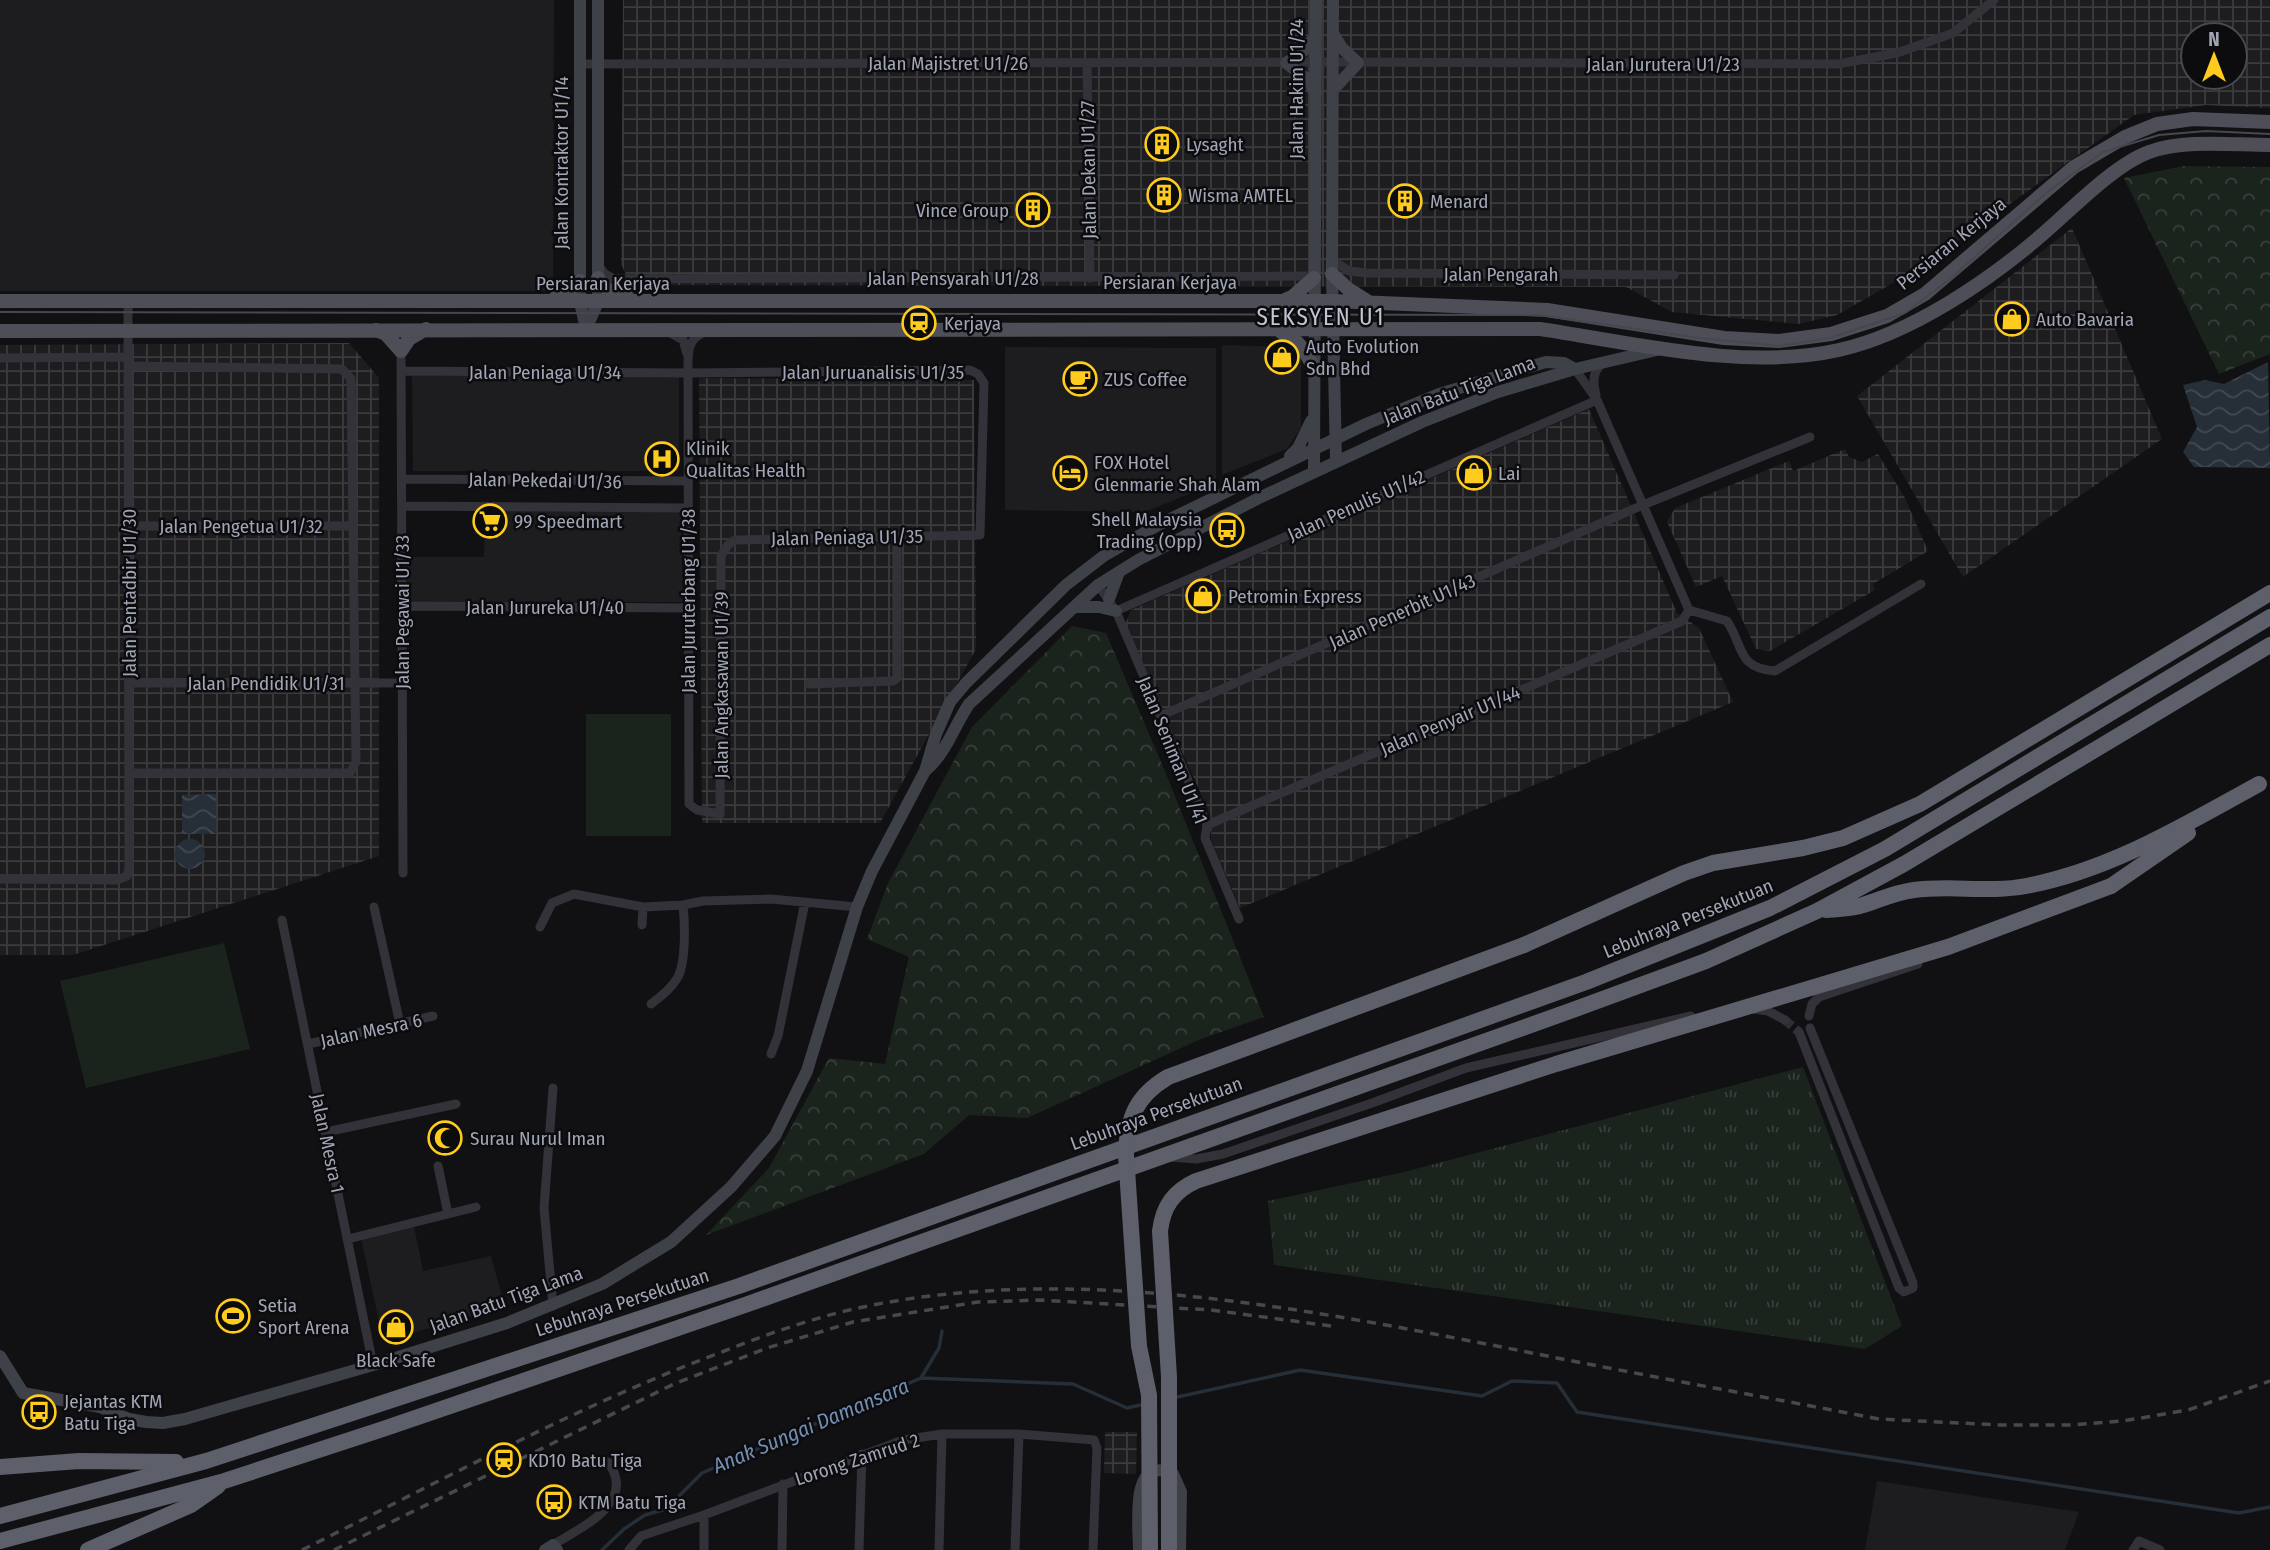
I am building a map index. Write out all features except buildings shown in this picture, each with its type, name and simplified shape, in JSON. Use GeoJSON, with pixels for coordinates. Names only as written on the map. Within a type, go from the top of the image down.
{"type":"FeatureCollection","features":[{"type":"Feature","properties":{"kind":"highway"},"geometry":{"type":"LineString","coordinates":[[1150,1550],[1149,1395],[1139,1346],[1126,1136],[1140,1100],[1153,1086],[1168,1077],[1524,945],[1684,873],[1713,863],[1803,848],[1843,838],[1920,804],[2270,593]]}},
{"type":"Feature","properties":{"kind":"highway","name":"Lebuhraya Persekutuan"},"geometry":{"type":"LineString","coordinates":[[0,1516],[206,1461],[738,1286],[1679,946],[1770,908],[1885,849],[2270,617]]}},
{"type":"Feature","properties":{"kind":"highway"},"geometry":{"type":"LineString","coordinates":[[0,1541],[221,1482],[733,1310],[1693,965],[1817,911],[1904,864],[2270,645]]}},
{"type":"Feature","properties":{"kind":"highway"},"geometry":{"type":"LineString","coordinates":[[1817,911],[1861,906],[1889,894],[1909,891],[2023,887],[2056,880],[2137,850],[2265,779]]}},
{"type":"Feature","properties":{"kind":"highway"},"geometry":{"type":"LineString","coordinates":[[1169,1550],[1169,1377],[1160,1231],[1162,1215],[1181,1188],[1209,1176],[1556,1064],[1948,947],[2111,886],[2265,779]]}},
{"type":"Feature","properties":{"kind":"highway"},"geometry":{"type":"LineString","coordinates":[[0,1467],[79,1461],[142,1464],[206,1461]]}},
{"type":"Feature","properties":{"kind":"highway"},"geometry":{"type":"LineString","coordinates":[[88,1550],[191,1505],[221,1482]]}},
{"type":"Feature","properties":{"kind":"main road","name":"Persiaran Kerjaya"},"geometry":{"type":"LineString","coordinates":[[0,301],[1333,301],[1547,310],[1724,338],[1779,341],[1830,334],[1887,316],[1925,294],[2074,167],[2125,137],[2157,124],[2193,119],[2270,122]]}},
{"type":"Feature","properties":{"kind":"main road","name":"Persiaran Kerjaya"},"geometry":{"type":"LineString","coordinates":[[0,331],[1540,329],[1742,358],[1789,358],[1841,350],[1900,330],[1945,305],[2027,248],[2092,191],[2132,160],[2148,152],[2172,145],[2270,145]]}},
{"type":"Feature","properties":{"kind":"main road"},"geometry":{"type":"LineString","coordinates":[[1332,267],[1348,289],[1370,303]]}},
{"type":"Feature","properties":{"kind":"main road"},"geometry":{"type":"LineString","coordinates":[[598,272],[604,289],[620,296],[699,302]]}},
{"type":"Feature","properties":{"kind":"main road"},"geometry":{"type":"LineString","coordinates":[[1280,301],[1292,297],[1314,277]]}},
{"type":"Feature","properties":{"kind":"main road"},"geometry":{"type":"LineString","coordinates":[[498,302],[565,296],[580,281]]}},
{"type":"Feature","properties":{"kind":"main road"},"geometry":{"type":"LineString","coordinates":[[375,329],[386,334],[401,351],[409,339],[426,329]]}},
{"type":"Feature","properties":{"kind":"main road"},"geometry":{"type":"LineString","coordinates":[[1277,331],[1293,337],[1306,351],[1314,369]]}},
{"type":"Feature","properties":{"kind":"street","name":"Jalan Kontraktor U1/14"},"geometry":{"type":"LineString","coordinates":[[580,0],[580,302],[586,329]]}},
{"type":"Feature","properties":{"kind":"street","name":"Jalan Kontraktor U1/14"},"geometry":{"type":"LineString","coordinates":[[586,329],[598,302],[598,0]]}},
{"type":"Feature","properties":{"kind":"street","name":"Jalan Hakim U1/24"},"geometry":{"type":"LineString","coordinates":[[1314,472],[1316,0]]}},
{"type":"Feature","properties":{"kind":"street","name":"Jalan Hakim U1/24"},"geometry":{"type":"LineString","coordinates":[[1333,0],[1332,267],[1336,461]]}},
{"type":"Feature","properties":{"kind":"street","name":"Jalan Jurutera U1/23"},"geometry":{"type":"LineString","coordinates":[[1316,62],[1838,64],[1896,53],[1953,33],[1994,0]]}},
{"type":"Feature","properties":{"kind":"street"},"geometry":{"type":"LineString","coordinates":[[1333,32],[1342,48],[1359,63],[1333,90]]}},
{"type":"Feature","properties":{"kind":"street"},"geometry":{"type":"LineString","coordinates":[[1316,36],[1302,52],[1286,63],[1307,78],[1316,94]]}},
{"type":"Feature","properties":{"kind":"street","name":"Jalan Majistret U1/26"},"geometry":{"type":"LineString","coordinates":[[580,64],[1316,62]]}},
{"type":"Feature","properties":{"kind":"street","name":"Jalan Dekan U1/27"},"geometry":{"type":"LineString","coordinates":[[1087,63],[1090,278]]}},
{"type":"Feature","properties":{"kind":"street","name":"Jalan Pengarah"},"geometry":{"type":"LineString","coordinates":[[1332,267],[1366,273],[1674,275]]}},
{"type":"Feature","properties":{"kind":"street","name":"Jalan Pensyarah U1/28"},"geometry":{"type":"LineString","coordinates":[[598,272],[614,279],[1314,277]]}},
{"type":"Feature","properties":{"kind":"street","name":"Jalan Pentadbir U1/30"},"geometry":{"type":"LineString","coordinates":[[0,879],[117,880],[127,876],[129,868],[128,299]]}},
{"type":"Feature","properties":{"kind":"street"},"geometry":{"type":"LineString","coordinates":[[644,329],[674,332],[683,340],[688,356]]}},
{"type":"Feature","properties":{"kind":"street"},"geometry":{"type":"LineString","coordinates":[[688,356],[691,342],[697,335],[711,330],[747,329]]}},
{"type":"Feature","properties":{"kind":"street"},"geometry":{"type":"LineString","coordinates":[[1597,400],[1575,369],[1664,348]]}},
{"type":"Feature","properties":{"kind":"street","name":"Jalan Pegawai U1/33"},"geometry":{"type":"LineString","coordinates":[[401,351],[403,873]]}},
{"type":"Feature","properties":{"kind":"street","name":"Jalan Juruterbang U1/38"},"geometry":{"type":"LineString","coordinates":[[688,356],[690,804]]}},
{"type":"Feature","properties":{"kind":"street"},"geometry":{"type":"LineString","coordinates":[[0,358],[342,369],[351,379],[356,762],[350,773],[129,773]]}},
{"type":"Feature","properties":{"kind":"street"},"geometry":{"type":"LineString","coordinates":[[1606,361],[1598,367],[1594,375],[1597,400],[1689,610],[1727,621],[1749,663],[1758,670],[1775,671],[1921,584]]}},
{"type":"Feature","properties":{"kind":"street","name":"Jalan Batu Tiga Lama"},"geometry":{"type":"LineString","coordinates":[[0,1356],[23,1393],[100,1407],[129,1419],[155,1422],[185,1419],[474,1334],[553,1306],[602,1284],[671,1242],[731,1187],[775,1136],[807,1071],[857,907],[872,871],[925,771],[936,734],[950,702],[1066,585],[1105,555],[1160,524],[1366,424],[1439,394],[1545,362],[1564,363],[1575,369]]}},
{"type":"Feature","properties":{"kind":"street","name":"Jalan Batu Tiga Lama"},"geometry":{"type":"LineString","coordinates":[[925,771],[938,761],[959,719],[970,704],[1098,585],[1138,559],[1336,461],[1422,422],[1498,392],[1575,369]]}},
{"type":"Feature","properties":{"kind":"street","name":"Jalan Juruanalisis U1/35"},"geometry":{"type":"LineString","coordinates":[[688,373],[970,370],[978,374],[984,383],[981,535]]}},
{"type":"Feature","properties":{"kind":"street","name":"Jalan Peniaga U1/34"},"geometry":{"type":"LineString","coordinates":[[402,371],[688,373]]}},
{"type":"Feature","properties":{"kind":"street","name":"Jalan Penulis U1/42"},"geometry":{"type":"LineString","coordinates":[[1115,611],[1597,400]]}},
{"type":"Feature","properties":{"kind":"street"},"geometry":{"type":"LineString","coordinates":[[1335,404],[1340,419],[1347,425],[1366,424]]}},
{"type":"Feature","properties":{"kind":"street"},"geometry":{"type":"LineString","coordinates":[[1282,463],[1298,448],[1313,416]]}},
{"type":"Feature","properties":{"kind":"street","name":"Jalan Penerbit U1/43"},"geometry":{"type":"LineString","coordinates":[[1160,716],[1643,505],[1810,437]]}},
{"type":"Feature","properties":{"kind":"street","name":"Jalan Pekedai U1/36"},"geometry":{"type":"LineString","coordinates":[[402,479],[688,481]]}},
{"type":"Feature","properties":{"kind":"street"},"geometry":{"type":"LineString","coordinates":[[402,506],[688,508]]}},
{"type":"Feature","properties":{"kind":"street","name":"Jalan Pengetua U1/32"},"geometry":{"type":"LineString","coordinates":[[129,526],[353,526]]}},
{"type":"Feature","properties":{"kind":"street","name":"Jalan Peniaga U1/35"},"geometry":{"type":"LineString","coordinates":[[721,556],[735,540],[981,535]]}},
{"type":"Feature","properties":{"kind":"street"},"geometry":{"type":"LineString","coordinates":[[809,684],[893,681],[897,678],[897,536]]}},
{"type":"Feature","properties":{"kind":"street"},"geometry":{"type":"LineString","coordinates":[[1066,585],[1098,585],[1105,555]]}},
{"type":"Feature","properties":{"kind":"street","name":"Jalan Angkasawan U1/39"},"geometry":{"type":"LineString","coordinates":[[690,804],[697,810],[720,814],[721,556]]}},
{"type":"Feature","properties":{"kind":"street"},"geometry":{"type":"LineString","coordinates":[[1109,598],[1119,572]]}},
{"type":"Feature","properties":{"kind":"street","name":"Jalan Seniman U1/41"},"geometry":{"type":"LineString","coordinates":[[1098,585],[1115,611],[1207,825],[1205,838],[1239,919]]}},
{"type":"Feature","properties":{"kind":"street","name":"Jalan Jurureka U1/40"},"geometry":{"type":"LineString","coordinates":[[402,607],[688,608]]}},
{"type":"Feature","properties":{"kind":"street"},"geometry":{"type":"LineString","coordinates":[[1074,607],[1099,607],[1115,611]]}},
{"type":"Feature","properties":{"kind":"street","name":"Jalan Penyair U1/44"},"geometry":{"type":"LineString","coordinates":[[1207,825],[1682,621],[1689,610]]}},
{"type":"Feature","properties":{"kind":"street","name":"Jalan Pendidik U1/31"},"geometry":{"type":"LineString","coordinates":[[129,683],[402,682]]}},
{"type":"Feature","properties":{"kind":"street"},"geometry":{"type":"LineString","coordinates":[[1809,1016],[1812,1004],[1819,997],[2069,910],[2111,892],[2134,878],[2143,864]]}},
{"type":"Feature","properties":{"kind":"street"},"geometry":{"type":"LineString","coordinates":[[540,927],[552,903],[574,894],[643,907],[703,901],[771,899],[857,907]]}},
{"type":"Feature","properties":{"kind":"street"},"geometry":{"type":"LineString","coordinates":[[771,1054],[778,1036],[806,902]]}},
{"type":"Feature","properties":{"kind":"street"},"geometry":{"type":"LineString","coordinates":[[650,1004],[669,989],[679,974],[683,905]]}},
{"type":"Feature","properties":{"kind":"street"},"geometry":{"type":"LineString","coordinates":[[374,907],[400,1024]]}},
{"type":"Feature","properties":{"kind":"street"},"geometry":{"type":"LineString","coordinates":[[642,925],[643,907]]}},
{"type":"Feature","properties":{"kind":"street","name":"Jalan Mesra 1"},"geometry":{"type":"LineString","coordinates":[[282,920],[373,1365]]}},
{"type":"Feature","properties":{"kind":"street"},"geometry":{"type":"LineString","coordinates":[[1164,1156],[1196,1159],[1223,1154],[1466,1068],[1690,1017],[1749,1009],[1768,1011],[1785,1020]]}},
{"type":"Feature","properties":{"kind":"street","name":"Jalan Mesra 6"},"geometry":{"type":"LineString","coordinates":[[308,1044],[433,1016]]}},
{"type":"Feature","properties":{"kind":"street"},"geometry":{"type":"LineString","coordinates":[[1799,1032],[1899,1287],[1904,1293],[1908,1292],[1913,1288],[1913,1283],[1810,1028]]}},
{"type":"Feature","properties":{"kind":"street"},"geometry":{"type":"LineString","coordinates":[[553,1088],[544,1208],[553,1306]]}},
{"type":"Feature","properties":{"kind":"street"},"geometry":{"type":"LineString","coordinates":[[326,1132],[456,1104]]}},
{"type":"Feature","properties":{"kind":"street"},"geometry":{"type":"LineString","coordinates":[[438,1166],[448,1214]]}},
{"type":"Feature","properties":{"kind":"street"},"geometry":{"type":"LineString","coordinates":[[348,1239],[476,1207]]}},
{"type":"Feature","properties":{"kind":"street"},"geometry":{"type":"LineString","coordinates":[[940,1550],[942,1434]]}},
{"type":"Feature","properties":{"kind":"street","name":"Lorong Zamrud 2"},"geometry":{"type":"LineString","coordinates":[[631,1547],[641,1536],[903,1440],[942,1434],[1019,1434],[1094,1440],[1097,1448],[1093,1550]]}},
{"type":"Feature","properties":{"kind":"street"},"geometry":{"type":"LineString","coordinates":[[1015,1550],[1019,1434]]}},
{"type":"Feature","properties":{"kind":"street"},"geometry":{"type":"LineString","coordinates":[[859,1550],[862,1454]]}},
{"type":"Feature","properties":{"kind":"street"},"geometry":{"type":"LineString","coordinates":[[552,1548],[605,1512],[612,1501],[616,1479],[608,1462]]}},
{"type":"Feature","properties":{"kind":"street"},"geometry":{"type":"LineString","coordinates":[[1139,1550],[1139,1496],[1142,1481],[1147,1474],[1157,1470],[1173,1474],[1179,1484],[1180,1550]]}},
{"type":"Feature","properties":{"kind":"street"},"geometry":{"type":"LineString","coordinates":[[782,1550],[783,1484]]}},
{"type":"Feature","properties":{"kind":"street"},"geometry":{"type":"LineString","coordinates":[[704,1515],[704,1550]]}},
{"type":"Feature","properties":{"kind":"street"},"geometry":{"type":"LineString","coordinates":[[2133,1550],[2137,1542],[2142,1541],[2160,1550]]}},
{"type":"Feature","properties":{"kind":"shaded area"},"geometry":{"type":"Polygon","coordinates":[[[0,0],[554,0],[553,291],[0,291],[0,0]]]}},
{"type":"Feature","properties":{"kind":"shaded area"},"geometry":{"type":"Polygon","coordinates":[[[623,0],[2270,0],[2270,108],[2206,105],[2134,115],[1926,264],[1837,315],[1798,324],[1672,312],[1626,287],[631,285],[621,264],[623,0]]]}},
{"type":"Feature","properties":{"kind":"shaded area"},"geometry":{"type":"Polygon","coordinates":[[[2072,228],[2162,439],[1963,577],[1857,396],[2072,228]]]}},
{"type":"Feature","properties":{"kind":"shaded area"},"geometry":{"type":"Polygon","coordinates":[[[349,343],[379,378],[379,856],[73,955],[0,955],[0,345],[349,343]]]}},
{"type":"Feature","properties":{"kind":"shaded area"},"geometry":{"type":"Polygon","coordinates":[[[1222,345],[1294,347],[1301,358],[1301,428],[1287,449],[1222,475],[1222,345]]]}},
{"type":"Feature","properties":{"kind":"shaded area"},"geometry":{"type":"Polygon","coordinates":[[[1005,347],[1216,348],[1216,483],[1145,512],[1005,510],[1005,347]]]}},
{"type":"Feature","properties":{"kind":"shaded area"},"geometry":{"type":"Polygon","coordinates":[[[412,376],[679,376],[679,471],[413,471],[412,376]]]}},
{"type":"Feature","properties":{"kind":"shaded area"},"geometry":{"type":"Polygon","coordinates":[[[699,378],[974,380],[976,649],[880,823],[702,823],[699,378]]]}},
{"type":"Feature","properties":{"kind":"shaded area"},"geometry":{"type":"Polygon","coordinates":[[[1589,409],[1677,613],[1699,628],[1733,702],[1240,908],[1212,842],[1210,814],[1125,625],[1131,610],[1589,409]]]}},
{"type":"Feature","properties":{"kind":"shaded area"},"geometry":{"type":"Polygon","coordinates":[[[1845,449],[1849,457],[1862,462],[1878,454],[1905,498],[1928,551],[1873,584],[1875,590],[1770,651],[1756,649],[1722,576],[1696,587],[1667,522],[1675,508],[1789,461],[1793,471],[1845,449]]]}},
{"type":"Feature","properties":{"kind":"shaded area"},"geometry":{"type":"Polygon","coordinates":[[[485,511],[681,512],[683,602],[407,602],[407,557],[484,557],[485,511]]]}},
{"type":"Feature","properties":{"kind":"shaded area"},"geometry":{"type":"Polygon","coordinates":[[[414,1226],[423,1271],[491,1256],[505,1307],[390,1339],[381,1331],[361,1238],[414,1226]]]}},
{"type":"Feature","properties":{"kind":"shaded area"},"geometry":{"type":"Polygon","coordinates":[[[1105,1432],[1137,1432],[1136,1474],[1104,1473],[1105,1432]]]}},
{"type":"Feature","properties":{"kind":"shaded area"},"geometry":{"type":"Polygon","coordinates":[[[1877,1481],[2079,1512],[2065,1550],[1865,1550],[1877,1481]]]}},
{"type":"Feature","properties":{"kind":"green space"},"geometry":{"type":"Polygon","coordinates":[[[2184,166],[2270,167],[2270,354],[2219,374],[2124,178],[2184,166]]]}},
{"type":"Feature","properties":{"kind":"green space"},"geometry":{"type":"Polygon","coordinates":[[[1072,626],[1106,633],[1264,1017],[1201,1039],[1027,1118],[969,1115],[924,1154],[706,1235],[769,1168],[829,1058],[885,1064],[909,957],[867,939],[888,883],[972,727],[1072,626]]]}},
{"type":"Feature","properties":{"kind":"green space"},"geometry":{"type":"Polygon","coordinates":[[[586,714],[671,714],[671,836],[586,836],[586,714]]]}},
{"type":"Feature","properties":{"kind":"green space"},"geometry":{"type":"Polygon","coordinates":[[[224,943],[250,1049],[86,1088],[60,981],[224,943]]]}},
{"type":"Feature","properties":{"kind":"green space"},"geometry":{"type":"Polygon","coordinates":[[[1803,1067],[1902,1326],[1865,1349],[1274,1265],[1268,1201],[1404,1172],[1803,1067]]]}},
{"type":"Feature","properties":{"kind":"water"},"geometry":{"type":"Polygon","coordinates":[[[2268,362],[2270,468],[2194,467],[2183,452],[2197,427],[2183,385],[2205,380],[2224,384],[2268,362]]]}},
{"type":"Feature","properties":{"kind":"water"},"geometry":{"type":"Polygon","coordinates":[[[216,794],[216,834],[182,834],[182,795],[216,794]]]}},
{"type":"Feature","properties":{"kind":"water"},"geometry":{"type":"Polygon","coordinates":[[[190,839],[201,843],[205,854],[201,865],[190,869],[179,865],[175,854],[179,843],[190,839]]]}},
{"type":"Feature","properties":{"kind":"waterway"},"geometry":{"type":"LineString","coordinates":[[921,1378],[939,1348],[942,1331]]}},
{"type":"Feature","properties":{"kind":"waterway"},"geometry":{"type":"LineString","coordinates":[[1173,1398],[1300,1370],[1482,1396],[1512,1381],[1557,1383],[1577,1412],[2239,1513],[2270,1507]]}},
{"type":"Feature","properties":{"kind":"waterway","name":"Anak Sungai Damansara"},"geometry":{"type":"LineString","coordinates":[[602,1550],[624,1529],[645,1515],[666,1509],[702,1473],[921,1378],[1073,1384],[1127,1408],[1145,1404]]}},
{"type":"Feature","properties":{"kind":"tunnel"},"geometry":{"type":"LineString","coordinates":[[1785,1020],[1799,1032]]}},
{"type":"Feature","properties":{"kind":"tram line"},"geometry":{"type":"LineString","coordinates":[[0,312],[1538,315],[1700,338],[1779,346],[1830,338],[1905,313],[1950,279],[2046,193],[2103,152],[2159,135],[2206,131],[2270,134]]}},
{"type":"Feature","properties":{"kind":"railway"},"geometry":{"type":"LineString","coordinates":[[302,1550],[508,1446],[665,1374],[756,1339],[830,1315],[868,1306],[949,1294],[1031,1289],[1113,1291],[1279,1307],[1879,1419],[2000,1425],[2072,1425],[2123,1421],[2188,1410],[2270,1381]]}},
{"type":"Feature","properties":{"kind":"railway"},"geometry":{"type":"LineString","coordinates":[[334,1550],[674,1384],[767,1348],[853,1322],[978,1302],[1040,1300],[1211,1310],[1331,1326]]}},
{"type":"Feature","properties":{"kind":"place","name":"Lysaght"},"geometry":{"type":"Point","coordinates":[1162,144]}},
{"type":"Feature","properties":{"kind":"place","name":"Wisma AMTEL"},"geometry":{"type":"Point","coordinates":[1164,195]}},
{"type":"Feature","properties":{"kind":"place","name":"Menard"},"geometry":{"type":"Point","coordinates":[1405,201]}},
{"type":"Feature","properties":{"kind":"place","name":"Vince Group"},"geometry":{"type":"Point","coordinates":[1033,210]}},
{"type":"Feature","properties":{"kind":"place","name":"Auto Bavaria"},"geometry":{"type":"Point","coordinates":[2012,319]}},
{"type":"Feature","properties":{"kind":"place","name":"Kerjaya"},"geometry":{"type":"Point","coordinates":[919,323]}},
{"type":"Feature","properties":{"kind":"place","name":"Auto Evolution Sdn Bhd"},"geometry":{"type":"Point","coordinates":[1282,357]}},
{"type":"Feature","properties":{"kind":"place","name":"ZUS Coffee"},"geometry":{"type":"Point","coordinates":[1080,379]}},
{"type":"Feature","properties":{"kind":"place","name":"Klinik Qualitas Health"},"geometry":{"type":"Point","coordinates":[662,459]}},
{"type":"Feature","properties":{"kind":"place","name":"FOX Hotel Glenmarie Shah Alam"},"geometry":{"type":"Point","coordinates":[1070,473]}},
{"type":"Feature","properties":{"kind":"place","name":"Lai"},"geometry":{"type":"Point","coordinates":[1474,473]}},
{"type":"Feature","properties":{"kind":"place","name":"99 Speedmart"},"geometry":{"type":"Point","coordinates":[490,521]}},
{"type":"Feature","properties":{"kind":"place","name":"Shell Malaysia Trading (Opp)"},"geometry":{"type":"Point","coordinates":[1227,530]}},
{"type":"Feature","properties":{"kind":"place","name":"Petromin Express"},"geometry":{"type":"Point","coordinates":[1203,596]}},
{"type":"Feature","properties":{"kind":"place","name":"Surau Nurul Iman"},"geometry":{"type":"Point","coordinates":[445,1138]}},
{"type":"Feature","properties":{"kind":"place","name":"Setia Sport Arena"},"geometry":{"type":"Point","coordinates":[233,1316]}},
{"type":"Feature","properties":{"kind":"place","name":"Black Safe"},"geometry":{"type":"Point","coordinates":[396,1327]}},
{"type":"Feature","properties":{"kind":"place","name":"Jejantas KTM Batu Tiga"},"geometry":{"type":"Point","coordinates":[39,1412]}},
{"type":"Feature","properties":{"kind":"place","name":"KD10 Batu Tiga"},"geometry":{"type":"Point","coordinates":[504,1460]}},
{"type":"Feature","properties":{"kind":"place","name":"KTM Batu Tiga"},"geometry":{"type":"Point","coordinates":[554,1502]}},
{"type":"Feature","properties":{"kind":"district","name":"SEKSYEN U1"},"geometry":{"type":"Point","coordinates":[1321,317]}}]}
